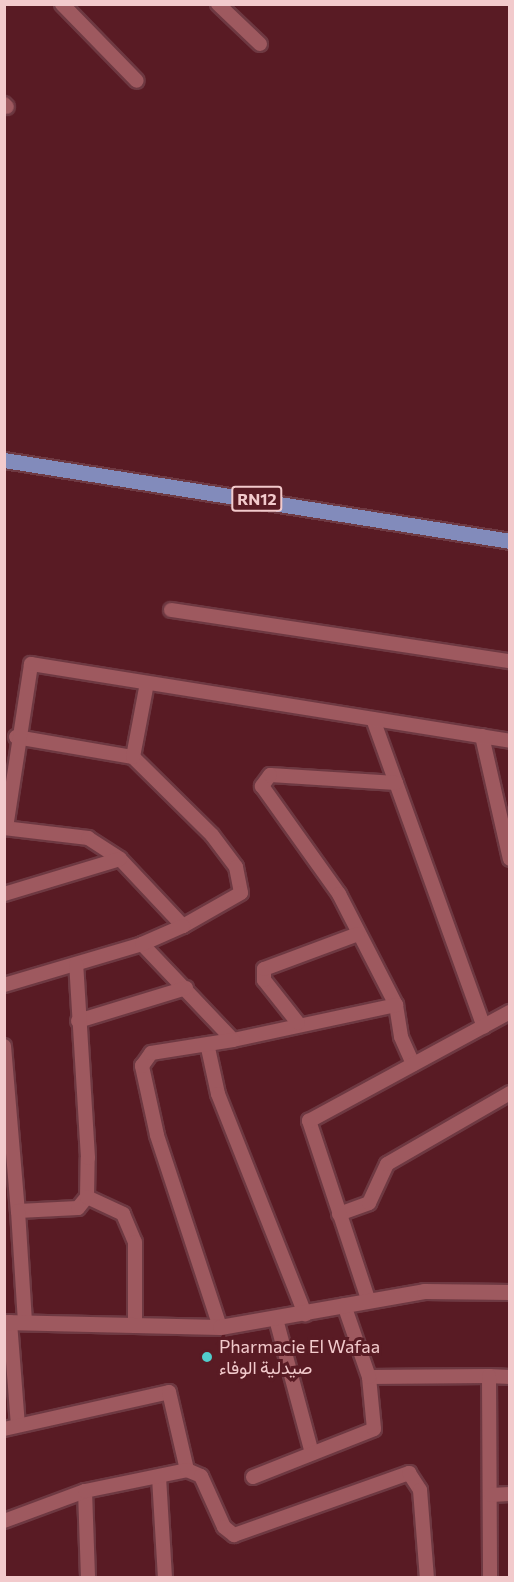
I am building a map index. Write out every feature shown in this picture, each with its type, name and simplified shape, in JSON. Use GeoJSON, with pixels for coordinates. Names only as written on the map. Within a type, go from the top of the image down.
{"type":"FeatureCollection","features":[{"type":"Feature","properties":{"kind":"main road","name":"RN12"},"geometry":{"type":"LineString","coordinates":[[4,460],[510,541]]}},
{"type":"Feature","properties":{"kind":"street"},"geometry":{"type":"LineString","coordinates":[[62,4],[136,81]]}},
{"type":"Feature","properties":{"kind":"street"},"geometry":{"type":"LineString","coordinates":[[218,4],[260,44]]}},
{"type":"Feature","properties":{"kind":"street"},"geometry":{"type":"LineString","coordinates":[[171,610],[510,661]]}},
{"type":"Feature","properties":{"kind":"street"},"geometry":{"type":"LineString","coordinates":[[183,926],[120,859],[88,838],[5,828],[16,737],[31,664],[510,741]]}},
{"type":"Feature","properties":{"kind":"street"},"geometry":{"type":"LineString","coordinates":[[133,757],[147,682]]}},
{"type":"Feature","properties":{"kind":"street"},"geometry":{"type":"LineString","coordinates":[[373,719],[484,1027]]}},
{"type":"Feature","properties":{"kind":"street"},"geometry":{"type":"LineString","coordinates":[[482,736],[510,859]]}},
{"type":"Feature","properties":{"kind":"street"},"geometry":{"type":"LineString","coordinates":[[4,985],[142,944],[183,926],[238,897],[240,879],[212,835],[133,757],[16,737]]}},
{"type":"Feature","properties":{"kind":"street"},"geometry":{"type":"LineString","coordinates":[[396,783],[270,775],[262,786],[339,894],[396,1005],[401,1037],[414,1064]]}},
{"type":"Feature","properties":{"kind":"street"},"geometry":{"type":"LineString","coordinates":[[4,894],[120,859]]}},
{"type":"Feature","properties":{"kind":"street"},"geometry":{"type":"LineString","coordinates":[[298,1023],[264,980],[264,969],[358,934]]}},
{"type":"Feature","properties":{"kind":"street"},"geometry":{"type":"LineString","coordinates":[[142,944],[233,1040]]}},
{"type":"Feature","properties":{"kind":"street"},"geometry":{"type":"LineString","coordinates":[[18,1210],[78,1208],[87,1197],[76,964]]}},
{"type":"Feature","properties":{"kind":"street"},"geometry":{"type":"LineString","coordinates":[[78,1021],[186,988]]}},
{"type":"Feature","properties":{"kind":"street"},"geometry":{"type":"LineString","coordinates":[[220,1327],[157,1135],[142,1066],[151,1053],[208,1048],[298,1023],[396,1005]]}},
{"type":"Feature","properties":{"kind":"street"},"geometry":{"type":"LineString","coordinates":[[368,1299],[309,1121],[510,1012]]}},
{"type":"Feature","properties":{"kind":"street"},"geometry":{"type":"LineString","coordinates":[[4,1046],[8,1158],[18,1210],[13,1322],[18,1425]]}},
{"type":"Feature","properties":{"kind":"street"},"geometry":{"type":"LineString","coordinates":[[208,1048],[218,1094],[305,1314]]}},
{"type":"Feature","properties":{"kind":"street"},"geometry":{"type":"LineString","coordinates":[[339,1214],[369,1203],[387,1164],[510,1092]]}},
{"type":"Feature","properties":{"kind":"street"},"geometry":{"type":"LineString","coordinates":[[87,1197],[123,1214],[135,1242],[135,1323]]}},
{"type":"Feature","properties":{"kind":"street"},"geometry":{"type":"LineString","coordinates":[[13,1322],[135,1323],[220,1327],[276,1320],[368,1299],[424,1291],[510,1292]]}},
{"type":"Feature","properties":{"kind":"street"},"geometry":{"type":"LineString","coordinates":[[253,1477],[374,1429],[369,1377],[344,1305]]}},
{"type":"Feature","properties":{"kind":"street"},"geometry":{"type":"LineString","coordinates":[[276,1320],[312,1453]]}},
{"type":"Feature","properties":{"kind":"street"},"geometry":{"type":"LineString","coordinates":[[489,1376],[490,1578]]}},
{"type":"Feature","properties":{"kind":"street"},"geometry":{"type":"LineString","coordinates":[[369,1377],[510,1377]]}},
{"type":"Feature","properties":{"kind":"street"},"geometry":{"type":"LineString","coordinates":[[4,1429],[170,1392],[187,1470]]}},
{"type":"Feature","properties":{"kind":"street"},"geometry":{"type":"LineString","coordinates":[[4,1521],[85,1491],[187,1470],[201,1476],[224,1527],[234,1535],[409,1473],[420,1490],[427,1578]]}},
{"type":"Feature","properties":{"kind":"street"},"geometry":{"type":"LineString","coordinates":[[159,1477],[165,1578]]}},
{"type":"Feature","properties":{"kind":"street"},"geometry":{"type":"LineString","coordinates":[[85,1491],[88,1578]]}},
{"type":"Feature","properties":{"kind":"street"},"geometry":{"type":"LineString","coordinates":[[491,1495],[510,1494]]}},
{"type":"Feature","properties":{"kind":"place","name":"Pharmacie El Wafaa صيدلية الوفاء"},"geometry":{"type":"Point","coordinates":[207,1357]}}]}
